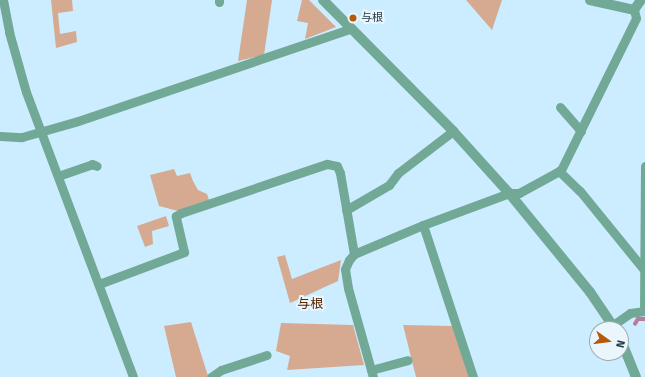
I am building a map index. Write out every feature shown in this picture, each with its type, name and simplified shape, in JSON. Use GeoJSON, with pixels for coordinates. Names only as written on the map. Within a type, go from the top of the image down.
{"type":"FeatureCollection","features":[{"type":"Feature","properties":{"kind":"street"},"geometry":{"type":"LineString","coordinates":[[3,0],[17,63],[133,377]]}},
{"type":"Feature","properties":{"kind":"street"},"geometry":{"type":"LineString","coordinates":[[590,0],[634,10]]}},
{"type":"Feature","properties":{"kind":"street"},"geometry":{"type":"LineString","coordinates":[[408,360],[372,374],[345,269],[354,254],[423,225],[509,193],[519,193],[559,171],[581,131],[636,18],[634,10],[641,0]]}},
{"type":"Feature","properties":{"kind":"street"},"geometry":{"type":"LineString","coordinates":[[327,2],[453,131],[509,193],[590,292],[610,321]]}},
{"type":"Feature","properties":{"kind":"street"},"geometry":{"type":"LineString","coordinates":[[0,136],[22,137],[352,28]]}},
{"type":"Feature","properties":{"kind":"street"},"geometry":{"type":"LineString","coordinates":[[560,107],[581,131]]}},
{"type":"Feature","properties":{"kind":"street"},"geometry":{"type":"LineString","coordinates":[[346,210],[389,185],[398,173],[453,131]]}},
{"type":"Feature","properties":{"kind":"street"},"geometry":{"type":"LineString","coordinates":[[58,176],[92,164],[97,166]]}},
{"type":"Feature","properties":{"kind":"street"},"geometry":{"type":"LineString","coordinates":[[99,284],[184,252],[176,216],[327,164],[337,166],[340,173],[354,254]]}},
{"type":"Feature","properties":{"kind":"street"},"geometry":{"type":"LineString","coordinates":[[621,321],[630,313],[645,311],[645,166]]}},
{"type":"Feature","properties":{"kind":"street"},"geometry":{"type":"LineString","coordinates":[[559,171],[580,191],[645,271]]}},
{"type":"Feature","properties":{"kind":"street"},"geometry":{"type":"LineString","coordinates":[[423,225],[473,377]]}},
{"type":"Feature","properties":{"kind":"street"},"geometry":{"type":"LineString","coordinates":[[211,377],[221,370],[267,355]]}},
{"type":"Feature","properties":{"kind":"street"},"geometry":{"type":"LineString","coordinates":[[629,360],[636,377]]}},
{"type":"Feature","properties":{"kind":"shaded area"},"geometry":{"type":"Polygon","coordinates":[[[51,0],[72,0],[73,11],[58,13],[60,34],[76,31],[77,42],[56,48],[51,0]]]}},
{"type":"Feature","properties":{"kind":"shaded area"},"geometry":{"type":"Polygon","coordinates":[[[247,0],[272,0],[264,55],[238,61],[247,0]]]}},
{"type":"Feature","properties":{"kind":"shaded area"},"geometry":{"type":"Polygon","coordinates":[[[302,0],[309,0],[336,27],[305,39],[308,23],[297,21],[302,0]]]}},
{"type":"Feature","properties":{"kind":"shaded area"},"geometry":{"type":"Polygon","coordinates":[[[466,0],[502,0],[492,30],[466,0]]]}},
{"type":"Feature","properties":{"kind":"shaded area"},"geometry":{"type":"Polygon","coordinates":[[[174,169],[177,176],[190,173],[198,190],[207,194],[209,200],[178,211],[159,206],[150,175],[174,169]]]}},
{"type":"Feature","properties":{"kind":"shaded area"},"geometry":{"type":"Polygon","coordinates":[[[166,216],[169,226],[152,231],[153,244],[145,247],[137,226],[166,216]]]}},
{"type":"Feature","properties":{"kind":"shaded area"},"geometry":{"type":"Polygon","coordinates":[[[285,255],[292,279],[341,260],[338,281],[290,303],[277,257],[285,255]]]}},
{"type":"Feature","properties":{"kind":"shaded area"},"geometry":{"type":"Polygon","coordinates":[[[191,322],[208,376],[207,377],[176,377],[164,326],[191,322]]]}},
{"type":"Feature","properties":{"kind":"shaded area"},"geometry":{"type":"Polygon","coordinates":[[[281,323],[353,325],[364,365],[287,370],[290,356],[276,351],[281,323]]]}},
{"type":"Feature","properties":{"kind":"shaded area"},"geometry":{"type":"Polygon","coordinates":[[[403,325],[453,326],[470,377],[416,377],[403,325]]]}},
{"type":"Feature","properties":{"kind":"waterway"},"geometry":{"type":"LineString","coordinates":[[635,324],[638,319],[645,319]]}},
{"type":"Feature","properties":{"kind":"place","name":"与根"},"geometry":{"type":"Point","coordinates":[353,18]}},
{"type":"Feature","properties":{"kind":"district","name":"与根"},"geometry":{"type":"Point","coordinates":[310,304]}}]}
